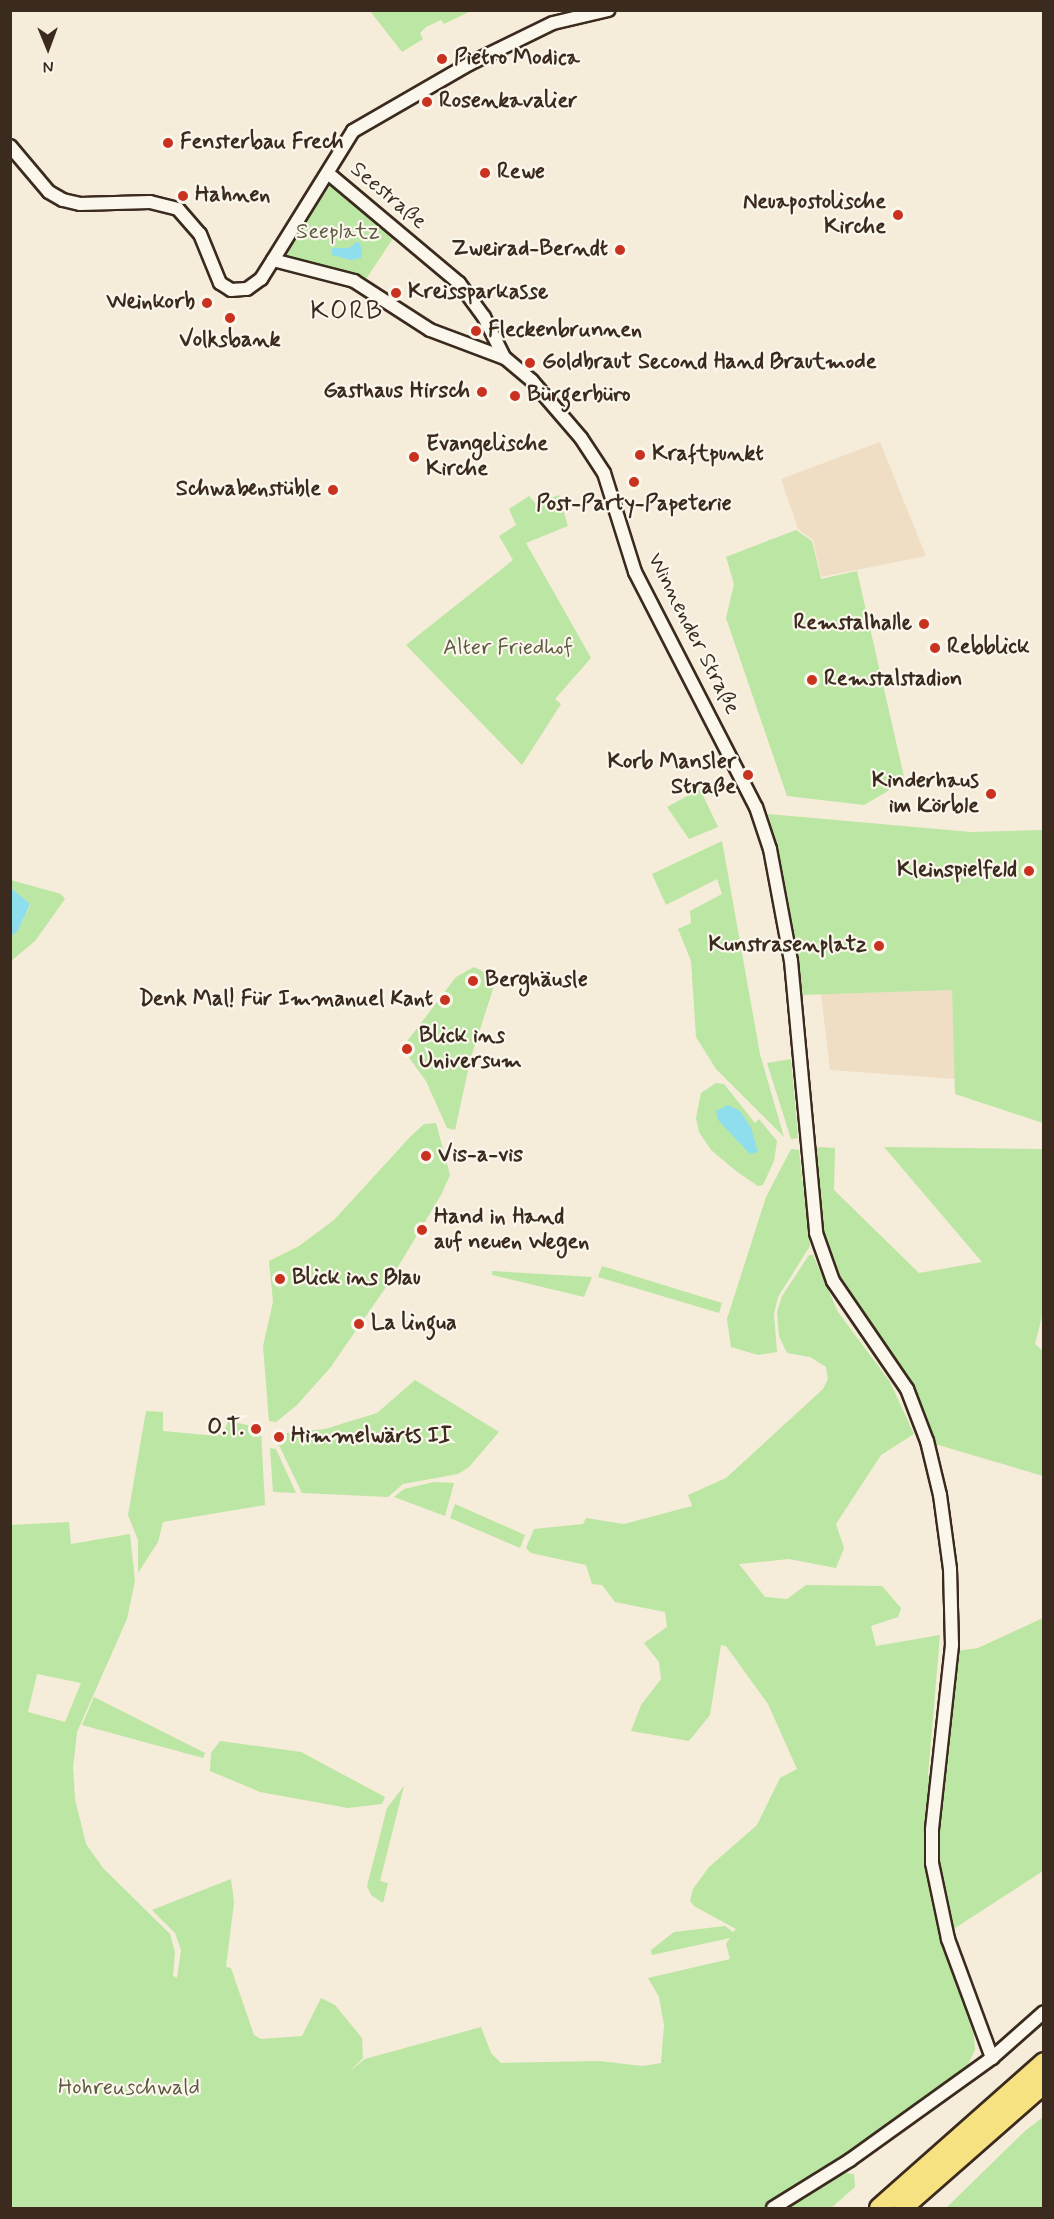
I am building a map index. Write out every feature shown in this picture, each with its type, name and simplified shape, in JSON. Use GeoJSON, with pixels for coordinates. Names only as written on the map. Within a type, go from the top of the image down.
{"type":"FeatureCollection","features":[{"type":"Feature","properties":{"kind":"highway"},"geometry":{"type":"LineString","coordinates":[[879,2208],[1044,2062]]}},
{"type":"Feature","properties":{"kind":"highway"},"geometry":{"type":"LineString","coordinates":[[903,2208],[1044,2084]]}},
{"type":"Feature","properties":{"kind":"street"},"geometry":{"type":"LineString","coordinates":[[10,146],[49,192],[63,200],[80,204],[150,202],[178,209],[201,234],[220,283],[236,291],[255,284],[273,260],[329,174],[344,142],[353,131],[553,23],[608,10]]}},
{"type":"Feature","properties":{"kind":"street","name":"Seestraße"},"geometry":{"type":"LineString","coordinates":[[329,174],[459,284],[484,316],[489,331],[505,358]]}},
{"type":"Feature","properties":{"kind":"street","name":"Winnender Straße"},"geometry":{"type":"LineString","coordinates":[[273,260],[354,281],[430,330],[505,358],[532,381],[581,438],[604,472],[635,572],[744,778],[765,828],[791,961],[816,1233],[834,1281],[907,1389],[927,1441],[940,1495],[950,1569],[952,1645],[932,1830],[932,1863],[948,1939],[992,2058]]}},
{"type":"Feature","properties":{"kind":"street"},"geometry":{"type":"LineString","coordinates":[[474,345],[485,341],[489,331]]}},
{"type":"Feature","properties":{"kind":"street"},"geometry":{"type":"LineString","coordinates":[[773,2208],[850,2160],[992,2058],[1044,2012]]}},
{"type":"Feature","properties":{"kind":"shaded area"},"geometry":{"type":"Polygon","coordinates":[[[880,442],[926,556],[821,577],[813,540],[798,529],[781,479],[880,442]]]}},
{"type":"Feature","properties":{"kind":"shaded area"},"geometry":{"type":"Polygon","coordinates":[[[952,990],[955,1079],[830,1070],[821,994],[952,990]]]}},
{"type":"Feature","properties":{"kind":"green space"},"geometry":{"type":"Polygon","coordinates":[[[370,11],[471,11],[444,24],[441,20],[426,27],[420,33],[423,39],[402,52],[370,11]]]}},
{"type":"Feature","properties":{"kind":"green space","name":"Seeplatz"},"geometry":{"type":"Polygon","coordinates":[[[330,186],[342,190],[394,237],[366,279],[326,265],[290,261],[284,253],[330,186]]]}},
{"type":"Feature","properties":{"kind":"green space","name":"Alter Friedhof"},"geometry":{"type":"Polygon","coordinates":[[[559,495],[568,526],[526,543],[591,658],[555,699],[561,704],[522,765],[406,645],[513,560],[499,536],[516,525],[509,509],[529,496],[536,504],[559,495]]]}},
{"type":"Feature","properties":{"kind":"green space"},"geometry":{"type":"Polygon","coordinates":[[[796,530],[812,541],[821,579],[857,571],[905,781],[864,805],[787,796],[726,618],[734,584],[726,557],[796,530]]]}},
{"type":"Feature","properties":{"kind":"green space"},"geometry":{"type":"Polygon","coordinates":[[[700,789],[718,827],[689,839],[667,807],[700,789]]]}},
{"type":"Feature","properties":{"kind":"green space"},"geometry":{"type":"Polygon","coordinates":[[[768,814],[971,832],[1043,830],[1043,1123],[955,1094],[952,990],[801,995],[768,814]]]}},
{"type":"Feature","properties":{"kind":"green space"},"geometry":{"type":"Polygon","coordinates":[[[722,841],[760,1054],[784,1137],[716,1069],[696,1037],[691,961],[678,929],[691,923],[690,911],[722,894],[717,879],[666,905],[652,874],[722,841]]]}},
{"type":"Feature","properties":{"kind":"green space"},"geometry":{"type":"Polygon","coordinates":[[[11,880],[61,894],[65,899],[35,941],[11,961],[10,936],[18,931],[30,905],[11,888],[11,880]]]}},
{"type":"Feature","properties":{"kind":"green space"},"geometry":{"type":"Polygon","coordinates":[[[474,967],[490,975],[493,989],[471,1057],[455,1130],[447,1128],[426,1081],[402,1048],[456,977],[474,967]]]}},
{"type":"Feature","properties":{"kind":"green space"},"geometry":{"type":"Polygon","coordinates":[[[791,1059],[798,1138],[791,1139],[767,1063],[791,1059]]]}},
{"type":"Feature","properties":{"kind":"green space"},"geometry":{"type":"Polygon","coordinates":[[[716,1083],[724,1084],[755,1123],[759,1119],[777,1141],[774,1161],[763,1185],[758,1186],[736,1171],[711,1150],[699,1132],[696,1118],[701,1093],[716,1083]]]}},
{"type":"Feature","properties":{"kind":"green space"},"geometry":{"type":"Polygon","coordinates":[[[436,1123],[450,1175],[441,1195],[384,1290],[330,1368],[297,1405],[276,1422],[269,1421],[263,1346],[273,1302],[269,1261],[299,1246],[334,1220],[410,1137],[424,1124],[436,1123]]]}},
{"type":"Feature","properties":{"kind":"green space"},"geometry":{"type":"Polygon","coordinates":[[[819,1147],[835,1148],[834,1190],[919,1273],[982,1262],[884,1147],[1043,1149],[1044,1308],[1035,1344],[1043,1351],[1043,1476],[935,1444],[916,1391],[842,1288],[821,1233],[814,1152],[819,1147]]]}},
{"type":"Feature","properties":{"kind":"green space"},"geometry":{"type":"Polygon","coordinates":[[[791,1149],[799,1150],[810,1246],[778,1297],[774,1314],[777,1352],[758,1355],[731,1347],[727,1319],[766,1197],[791,1149]]]}},
{"type":"Feature","properties":{"kind":"green space","name":"Hohreuschwald"},"geometry":{"type":"Polygon","coordinates":[[[809,1255],[813,1255],[838,1312],[890,1382],[914,1434],[881,1455],[836,1524],[844,1548],[836,1568],[789,1559],[739,1564],[765,1597],[787,1599],[806,1585],[882,1586],[901,1608],[898,1617],[871,1626],[876,1646],[940,1635],[928,1776],[945,1777],[957,1651],[978,1648],[1043,1618],[1043,1871],[955,1928],[945,1951],[974,2035],[975,2050],[967,2067],[847,2154],[763,2208],[11,2208],[10,1525],[69,1522],[71,1544],[130,1534],[135,1581],[127,1619],[77,1732],[73,1768],[75,1799],[86,1844],[103,1868],[170,1934],[175,1952],[173,1976],[177,1978],[181,1950],[175,1933],[152,1910],[231,1879],[234,1902],[226,1967],[231,1968],[254,2035],[261,2039],[302,2036],[321,1998],[335,2005],[362,2038],[363,2058],[349,2072],[365,2059],[481,2027],[491,2053],[501,2063],[599,2061],[642,2066],[661,2063],[664,2025],[659,1997],[648,1978],[730,1959],[726,1944],[730,1938],[652,1955],[651,1950],[674,1932],[725,1926],[733,1932],[736,1929],[694,1906],[690,1901],[693,1889],[709,1867],[757,1825],[780,1778],[797,1769],[768,1704],[726,1646],[721,1645],[710,1715],[689,1741],[631,1731],[641,1705],[661,1679],[659,1662],[644,1643],[667,1627],[665,1612],[615,1602],[602,1585],[592,1584],[586,1565],[531,1553],[526,1548],[534,1529],[583,1524],[586,1518],[624,1524],[692,1506],[688,1495],[726,1478],[823,1389],[828,1379],[826,1367],[810,1357],[787,1353],[779,1336],[777,1312],[782,1296],[809,1255]],[[37,1674],[28,1712],[65,1722],[81,1683],[37,1674]]]}},
{"type":"Feature","properties":{"kind":"green space"},"geometry":{"type":"Polygon","coordinates":[[[602,1266],[722,1303],[719,1313],[598,1277],[602,1266]]]}},
{"type":"Feature","properties":{"kind":"green space"},"geometry":{"type":"Polygon","coordinates":[[[492,1271],[592,1277],[584,1297],[492,1275],[492,1271]]]}},
{"type":"Feature","properties":{"kind":"green space"},"geometry":{"type":"Polygon","coordinates":[[[415,1380],[499,1432],[469,1467],[458,1474],[403,1484],[388,1497],[302,1493],[275,1437],[277,1434],[325,1429],[377,1413],[415,1380]]]}},
{"type":"Feature","properties":{"kind":"green space"},"geometry":{"type":"Polygon","coordinates":[[[146,1411],[163,1412],[163,1431],[217,1436],[224,1432],[228,1421],[257,1427],[261,1431],[265,1505],[163,1522],[158,1542],[138,1573],[138,1540],[128,1515],[146,1411]]]}},
{"type":"Feature","properties":{"kind":"green space"},"geometry":{"type":"Polygon","coordinates":[[[270,1448],[276,1449],[296,1493],[273,1492],[270,1448]]]}},
{"type":"Feature","properties":{"kind":"green space"},"geometry":{"type":"Polygon","coordinates":[[[434,1482],[454,1483],[445,1516],[394,1497],[404,1489],[434,1482]]]}},
{"type":"Feature","properties":{"kind":"green space"},"geometry":{"type":"Polygon","coordinates":[[[455,1504],[525,1535],[520,1548],[450,1518],[455,1504]]]}},
{"type":"Feature","properties":{"kind":"green space"},"geometry":{"type":"Polygon","coordinates":[[[94,1697],[205,1753],[203,1758],[82,1725],[94,1697]]]}},
{"type":"Feature","properties":{"kind":"green space"},"geometry":{"type":"Polygon","coordinates":[[[220,1741],[301,1752],[385,1797],[382,1804],[348,1808],[260,1792],[210,1771],[211,1753],[220,1741]]]}},
{"type":"Feature","properties":{"kind":"green space"},"geometry":{"type":"Polygon","coordinates":[[[404,1786],[380,1881],[388,1883],[383,1903],[371,1895],[367,1886],[387,1808],[404,1786]]]}},
{"type":"Feature","properties":{"kind":"green space"},"geometry":{"type":"Polygon","coordinates":[[[1043,2117],[1043,2208],[946,2208],[1025,2131],[1043,2117]]]}},
{"type":"Feature","properties":{"kind":"green space"},"geometry":{"type":"Polygon","coordinates":[[[845,2173],[854,2174],[855,2187],[831,2208],[788,2208],[845,2173]]]}},
{"type":"Feature","properties":{"kind":"water"},"geometry":{"type":"Polygon","coordinates":[[[358,241],[362,248],[361,258],[351,260],[332,255],[332,248],[349,248],[358,241]]]}},
{"type":"Feature","properties":{"kind":"water"},"geometry":{"type":"Polygon","coordinates":[[[11,888],[30,904],[18,931],[11,936],[11,888]]]}},
{"type":"Feature","properties":{"kind":"water"},"geometry":{"type":"Polygon","coordinates":[[[728,1105],[740,1111],[751,1128],[758,1152],[750,1154],[718,1120],[716,1111],[728,1105]]]}},
{"type":"Feature","properties":{"kind":"place","name":"Pietro Modica"},"geometry":{"type":"Point","coordinates":[442,59]}},
{"type":"Feature","properties":{"kind":"place","name":"Rosenkavalier"},"geometry":{"type":"Point","coordinates":[427,102]}},
{"type":"Feature","properties":{"kind":"place","name":"Fensterbau Frech"},"geometry":{"type":"Point","coordinates":[168,143]}},
{"type":"Feature","properties":{"kind":"place","name":"Rewe"},"geometry":{"type":"Point","coordinates":[485,173]}},
{"type":"Feature","properties":{"kind":"place","name":"Hahnen"},"geometry":{"type":"Point","coordinates":[183,196]}},
{"type":"Feature","properties":{"kind":"place","name":"Neuapostolische Kirche"},"geometry":{"type":"Point","coordinates":[898,215]}},
{"type":"Feature","properties":{"kind":"place","name":"Zweirad-Berndt"},"geometry":{"type":"Point","coordinates":[620,250]}},
{"type":"Feature","properties":{"kind":"place","name":"Kreissparkasse"},"geometry":{"type":"Point","coordinates":[396,293]}},
{"type":"Feature","properties":{"kind":"place","name":"Weinkorb"},"geometry":{"type":"Point","coordinates":[207,303]}},
{"type":"Feature","properties":{"kind":"place","name":"Volksbank"},"geometry":{"type":"Point","coordinates":[230,318]}},
{"type":"Feature","properties":{"kind":"place","name":"Fleckenbrunnen"},"geometry":{"type":"Point","coordinates":[476,331]}},
{"type":"Feature","properties":{"kind":"place","name":"Goldbraut Second Hand Brautmode"},"geometry":{"type":"Point","coordinates":[530,363]}},
{"type":"Feature","properties":{"kind":"place","name":"Gasthaus Hirsch"},"geometry":{"type":"Point","coordinates":[482,392]}},
{"type":"Feature","properties":{"kind":"place","name":"Bürgerbüro"},"geometry":{"type":"Point","coordinates":[515,396]}},
{"type":"Feature","properties":{"kind":"place","name":"Kraftpunkt"},"geometry":{"type":"Point","coordinates":[640,455]}},
{"type":"Feature","properties":{"kind":"place","name":"Evangelische Kirche"},"geometry":{"type":"Point","coordinates":[414,457]}},
{"type":"Feature","properties":{"kind":"place","name":"Post-Party-Papeterie"},"geometry":{"type":"Point","coordinates":[634,482]}},
{"type":"Feature","properties":{"kind":"place","name":"Schwabenstüble"},"geometry":{"type":"Point","coordinates":[333,490]}},
{"type":"Feature","properties":{"kind":"place","name":"Remstalhalle"},"geometry":{"type":"Point","coordinates":[924,624]}},
{"type":"Feature","properties":{"kind":"place","name":"Rebblick"},"geometry":{"type":"Point","coordinates":[935,648]}},
{"type":"Feature","properties":{"kind":"place","name":"Remstalstadion"},"geometry":{"type":"Point","coordinates":[812,680]}},
{"type":"Feature","properties":{"kind":"place","name":"Korb Mansler Straße"},"geometry":{"type":"Point","coordinates":[748,775]}},
{"type":"Feature","properties":{"kind":"place","name":"Kinderhaus im Körble"},"geometry":{"type":"Point","coordinates":[991,794]}},
{"type":"Feature","properties":{"kind":"place","name":"Kleinspielfeld"},"geometry":{"type":"Point","coordinates":[1029,871]}},
{"type":"Feature","properties":{"kind":"place","name":"Kunstrasenplatz"},"geometry":{"type":"Point","coordinates":[879,946]}},
{"type":"Feature","properties":{"kind":"place","name":"Berghäusle"},"geometry":{"type":"Point","coordinates":[473,981]}},
{"type":"Feature","properties":{"kind":"place","name":"Denk Mal! Für Immanuel Kant"},"geometry":{"type":"Point","coordinates":[445,1000]}},
{"type":"Feature","properties":{"kind":"place","name":"Blick ins Universum"},"geometry":{"type":"Point","coordinates":[407,1049]}},
{"type":"Feature","properties":{"kind":"place","name":"Vis-a-vis"},"geometry":{"type":"Point","coordinates":[426,1156]}},
{"type":"Feature","properties":{"kind":"place","name":"Hand in Hand auf neuen Wegen"},"geometry":{"type":"Point","coordinates":[422,1230]}},
{"type":"Feature","properties":{"kind":"place","name":"Blick ins Blau"},"geometry":{"type":"Point","coordinates":[280,1279]}},
{"type":"Feature","properties":{"kind":"place","name":"La lingua"},"geometry":{"type":"Point","coordinates":[359,1324]}},
{"type":"Feature","properties":{"kind":"place","name":"O.T."},"geometry":{"type":"Point","coordinates":[256,1429]}},
{"type":"Feature","properties":{"kind":"place","name":"Himmelwärts II"},"geometry":{"type":"Point","coordinates":[279,1437]}},
{"type":"Feature","properties":{"kind":"district","name":"KORB"},"geometry":{"type":"Point","coordinates":[347,313]}}]}
